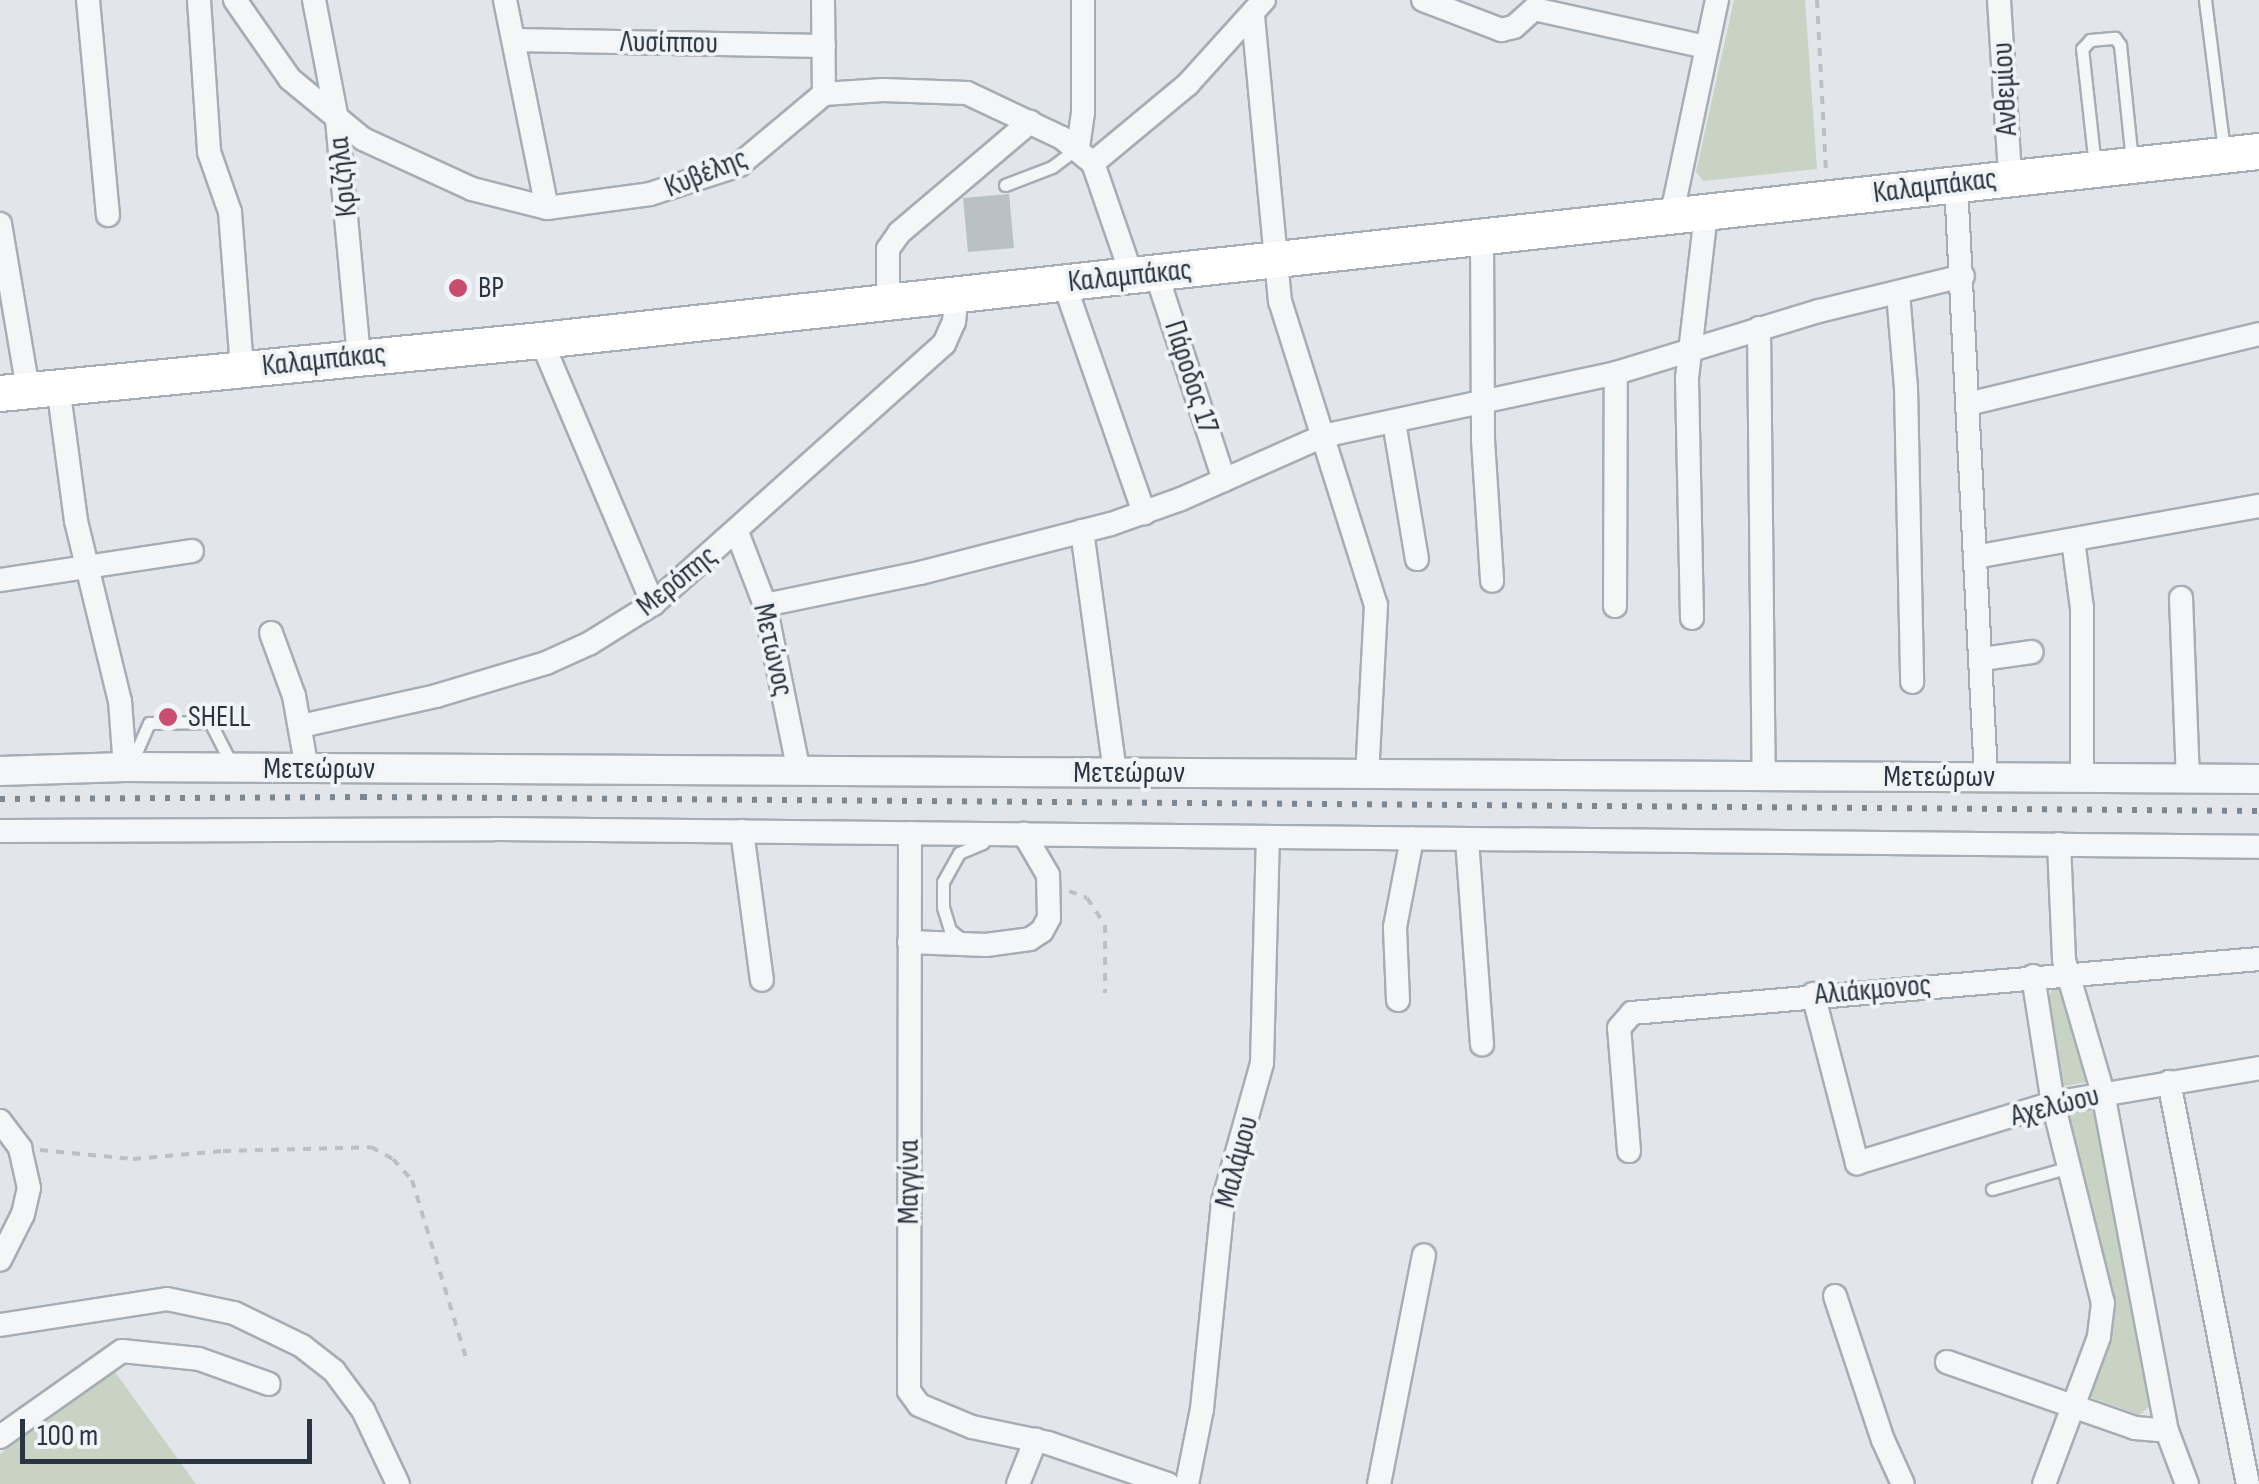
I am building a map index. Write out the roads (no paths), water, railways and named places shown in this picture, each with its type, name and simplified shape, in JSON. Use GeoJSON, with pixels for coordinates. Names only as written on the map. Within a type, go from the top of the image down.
{"type":"FeatureCollection","features":[{"type":"Feature","properties":{"kind":"main road","name":"Καλαμπάκας"},"geometry":{"type":"LineString","coordinates":[[28,389],[541,340],[2242,153]]}},
{"type":"Feature","properties":{"kind":"street"},"geometry":{"type":"LineString","coordinates":[[88,0],[108,215]]}},
{"type":"Feature","properties":{"kind":"street"},"geometry":{"type":"LineString","coordinates":[[199,0],[209,152],[230,212],[242,368]]}},
{"type":"Feature","properties":{"kind":"street","name":"Κυβέλης"},"geometry":{"type":"LineString","coordinates":[[235,0],[278,65],[337,120],[422,169],[506,200],[547,208],[650,194],[739,165],[824,94]]}},
{"type":"Feature","properties":{"kind":"street","name":"Κριζήλα"},"geometry":{"type":"LineString","coordinates":[[314,0],[337,120],[359,356]]}},
{"type":"Feature","properties":{"kind":"street"},"geometry":{"type":"LineString","coordinates":[[505,0],[547,208]]}},
{"type":"Feature","properties":{"kind":"street"},"geometry":{"type":"LineString","coordinates":[[824,0],[824,94],[957,91],[1030,122],[1085,155]]}},
{"type":"Feature","properties":{"kind":"street"},"geometry":{"type":"LineString","coordinates":[[1083,0],[1085,155],[1144,274]]}},
{"type":"Feature","properties":{"kind":"street"},"geometry":{"type":"LineString","coordinates":[[1423,0],[1501,30],[1514,27],[1534,9],[1706,48]]}},
{"type":"Feature","properties":{"kind":"street"},"geometry":{"type":"LineString","coordinates":[[1671,218],[1717,0]]}},
{"type":"Feature","properties":{"kind":"street","name":"Ανθεμίου"},"geometry":{"type":"LineString","coordinates":[[2000,0],[2010,178]]}},
{"type":"Feature","properties":{"kind":"street"},"geometry":{"type":"LineString","coordinates":[[1085,155],[1172,100],[1259,8]]}},
{"type":"Feature","properties":{"kind":"street"},"geometry":{"type":"LineString","coordinates":[[1259,8],[1274,260],[1280,300],[1376,605],[1367,774]]}},
{"type":"Feature","properties":{"kind":"street","name":"Λυσίππου"},"geometry":{"type":"LineString","coordinates":[[515,40],[824,46]]}},
{"type":"Feature","properties":{"kind":"street"},"geometry":{"type":"LineString","coordinates":[[888,302],[888,249],[899,233],[1030,122]]}},
{"type":"Feature","properties":{"kind":"street"},"geometry":{"type":"LineString","coordinates":[[1956,184],[1986,777]]}},
{"type":"Feature","properties":{"kind":"street"},"geometry":{"type":"LineString","coordinates":[[1692,618],[1687,394],[1706,213]]}},
{"type":"Feature","properties":{"kind":"street"},"geometry":{"type":"LineString","coordinates":[[0,224],[28,389],[68,472],[86,566],[117,684],[128,767]]}},
{"type":"Feature","properties":{"kind":"street"},"geometry":{"type":"LineString","coordinates":[[1482,238],[1492,580]]}},
{"type":"Feature","properties":{"kind":"street","name":"Πάροδος 17"},"geometry":{"type":"LineString","coordinates":[[1144,274],[1224,480]]}},
{"type":"Feature","properties":{"kind":"street"},"geometry":{"type":"LineString","coordinates":[[764,605],[920,573],[1144,514],[1322,436],[1616,373],[1759,328],[1963,276]]}},
{"type":"Feature","properties":{"kind":"street"},"geometry":{"type":"LineString","coordinates":[[1064,283],[1144,514]]}},
{"type":"Feature","properties":{"kind":"street"},"geometry":{"type":"LineString","coordinates":[[1898,292],[1906,388],[1905,506],[1912,682]]}},
{"type":"Feature","properties":{"kind":"street","name":"Μερόπης"},"geometry":{"type":"LineString","coordinates":[[301,726],[436,696],[546,663],[590,643],[653,604],[944,344],[954,322],[957,295]]}},
{"type":"Feature","properties":{"kind":"street"},"geometry":{"type":"LineString","coordinates":[[1759,328],[1764,776]]}},
{"type":"Feature","properties":{"kind":"street"},"geometry":{"type":"LineString","coordinates":[[1968,404],[2259,334]]}},
{"type":"Feature","properties":{"kind":"street"},"geometry":{"type":"LineString","coordinates":[[541,340],[653,604]]}},
{"type":"Feature","properties":{"kind":"street"},"geometry":{"type":"LineString","coordinates":[[1615,606],[1616,373]]}},
{"type":"Feature","properties":{"kind":"street"},"geometry":{"type":"LineString","coordinates":[[1394,422],[1417,559]]}},
{"type":"Feature","properties":{"kind":"street"},"geometry":{"type":"LineString","coordinates":[[1975,558],[2259,506]]}},
{"type":"Feature","properties":{"kind":"street"},"geometry":{"type":"LineString","coordinates":[[1082,531],[1115,773]]}},
{"type":"Feature","properties":{"kind":"street","name":"Μετώνος"},"geometry":{"type":"LineString","coordinates":[[737,532],[764,605],[799,772]]}},
{"type":"Feature","properties":{"kind":"street"},"geometry":{"type":"LineString","coordinates":[[2073,540],[2082,608],[2082,778]]}},
{"type":"Feature","properties":{"kind":"street"},"geometry":{"type":"LineString","coordinates":[[0,580],[192,551]]}},
{"type":"Feature","properties":{"kind":"street"},"geometry":{"type":"LineString","coordinates":[[2181,598],[2188,778]]}},
{"type":"Feature","properties":{"kind":"street"},"geometry":{"type":"LineString","coordinates":[[272,633],[301,726],[307,769]]}},
{"type":"Feature","properties":{"kind":"street"},"geometry":{"type":"LineString","coordinates":[[1982,659],[2032,652]]}},
{"type":"Feature","properties":{"kind":"street","name":"Μετεώρων"},"geometry":{"type":"LineString","coordinates":[[0,771],[128,767],[2259,778]]}},
{"type":"Feature","properties":{"kind":"street"},"geometry":{"type":"LineString","coordinates":[[0,831],[742,830],[910,832],[1028,839],[2259,848]]}},
{"type":"Feature","properties":{"kind":"street"},"geometry":{"type":"LineString","coordinates":[[742,830],[762,980]]}},
{"type":"Feature","properties":{"kind":"street","name":"Μαγγίνα"},"geometry":{"type":"LineString","coordinates":[[910,832],[909,1391],[919,1405],[957,1422],[994,1434],[1036,1440]]}},
{"type":"Feature","properties":{"kind":"street","name":"Μαλάμου"},"geometry":{"type":"LineString","coordinates":[[1187,1484],[1202,1409],[1223,1202],[1262,1063],[1268,838]]}},
{"type":"Feature","properties":{"kind":"street"},"geometry":{"type":"LineString","coordinates":[[909,942],[970,946],[1030,939],[1042,931],[1049,918],[1048,875],[1028,839]]}},
{"type":"Feature","properties":{"kind":"street"},"geometry":{"type":"LineString","coordinates":[[1398,1000],[1395,927],[1412,839]]}},
{"type":"Feature","properties":{"kind":"street"},"geometry":{"type":"LineString","coordinates":[[1467,840],[1482,1044]]}},
{"type":"Feature","properties":{"kind":"street"},"geometry":{"type":"LineString","coordinates":[[2059,844],[2062,943],[2067,973],[2103,1093],[2167,1431],[2187,1484]]}},
{"type":"Feature","properties":{"kind":"street","name":"Αλιάκμονος"},"geometry":{"type":"LineString","coordinates":[[1629,1151],[1619,1028],[1626,1015],[1812,994],[2259,959]]}},
{"type":"Feature","properties":{"kind":"street"},"geometry":{"type":"LineString","coordinates":[[2033,976],[2053,1103],[2103,1303],[2099,1337],[2044,1484]]}},
{"type":"Feature","properties":{"kind":"street","name":"Αχελώου"},"geometry":{"type":"LineString","coordinates":[[1812,994],[1856,1164],[2053,1103],[2259,1068]]}},
{"type":"Feature","properties":{"kind":"street"},"geometry":{"type":"LineString","coordinates":[[2169,1082],[2248,1484]]}},
{"type":"Feature","properties":{"kind":"street"},"geometry":{"type":"LineString","coordinates":[[0,1121],[20,1148],[28,1195],[0,1260]]}},
{"type":"Feature","properties":{"kind":"street"},"geometry":{"type":"LineString","coordinates":[[1380,1484],[1424,1256]]}},
{"type":"Feature","properties":{"kind":"street"},"geometry":{"type":"LineString","coordinates":[[1835,1296],[1883,1440],[1904,1484]]}},
{"type":"Feature","properties":{"kind":"street"},"geometry":{"type":"LineString","coordinates":[[0,1325],[167,1299],[234,1314],[272,1330],[334,1371],[363,1410],[398,1484]]}},
{"type":"Feature","properties":{"kind":"street"},"geometry":{"type":"LineString","coordinates":[[0,1437],[122,1351],[188,1357],[270,1384]]}},
{"type":"Feature","properties":{"kind":"street"},"geometry":{"type":"LineString","coordinates":[[1947,1362],[2135,1428],[2167,1431]]}},
{"type":"Feature","properties":{"kind":"street"},"geometry":{"type":"LineString","coordinates":[[1018,1484],[1036,1440],[1168,1484]]}},
{"type":"Feature","properties":{"kind":"lane"},"geometry":{"type":"LineString","coordinates":[[2205,0],[2242,153]]}},
{"type":"Feature","properties":{"kind":"lane"},"geometry":{"type":"LineString","coordinates":[[2096,168],[2082,49],[2086,41],[2111,37],[2120,45],[2132,165]]}},
{"type":"Feature","properties":{"kind":"lane"},"geometry":{"type":"LineString","coordinates":[[1005,185],[1085,155]]}},
{"type":"Feature","properties":{"kind":"lane"},"geometry":{"type":"LineString","coordinates":[[128,767],[149,724],[210,722],[234,769]]}},
{"type":"Feature","properties":{"kind":"lane"},"geometry":{"type":"LineString","coordinates":[[970,946],[950,930],[943,906],[943,882],[959,853],[995,838]]}},
{"type":"Feature","properties":{"kind":"lane"},"geometry":{"type":"LineString","coordinates":[[1992,1189],[2070,1167]]}},
{"type":"Feature","properties":{"kind":"railway"},"geometry":{"type":"LineString","coordinates":[[0,799],[362,797],[2259,811]]}},
{"type":"Feature","properties":{"kind":"place","name":"BP"},"geometry":{"type":"Point","coordinates":[458,288]}},
{"type":"Feature","properties":{"kind":"place","name":"SHELL"},"geometry":{"type":"Point","coordinates":[168,717]}}]}
